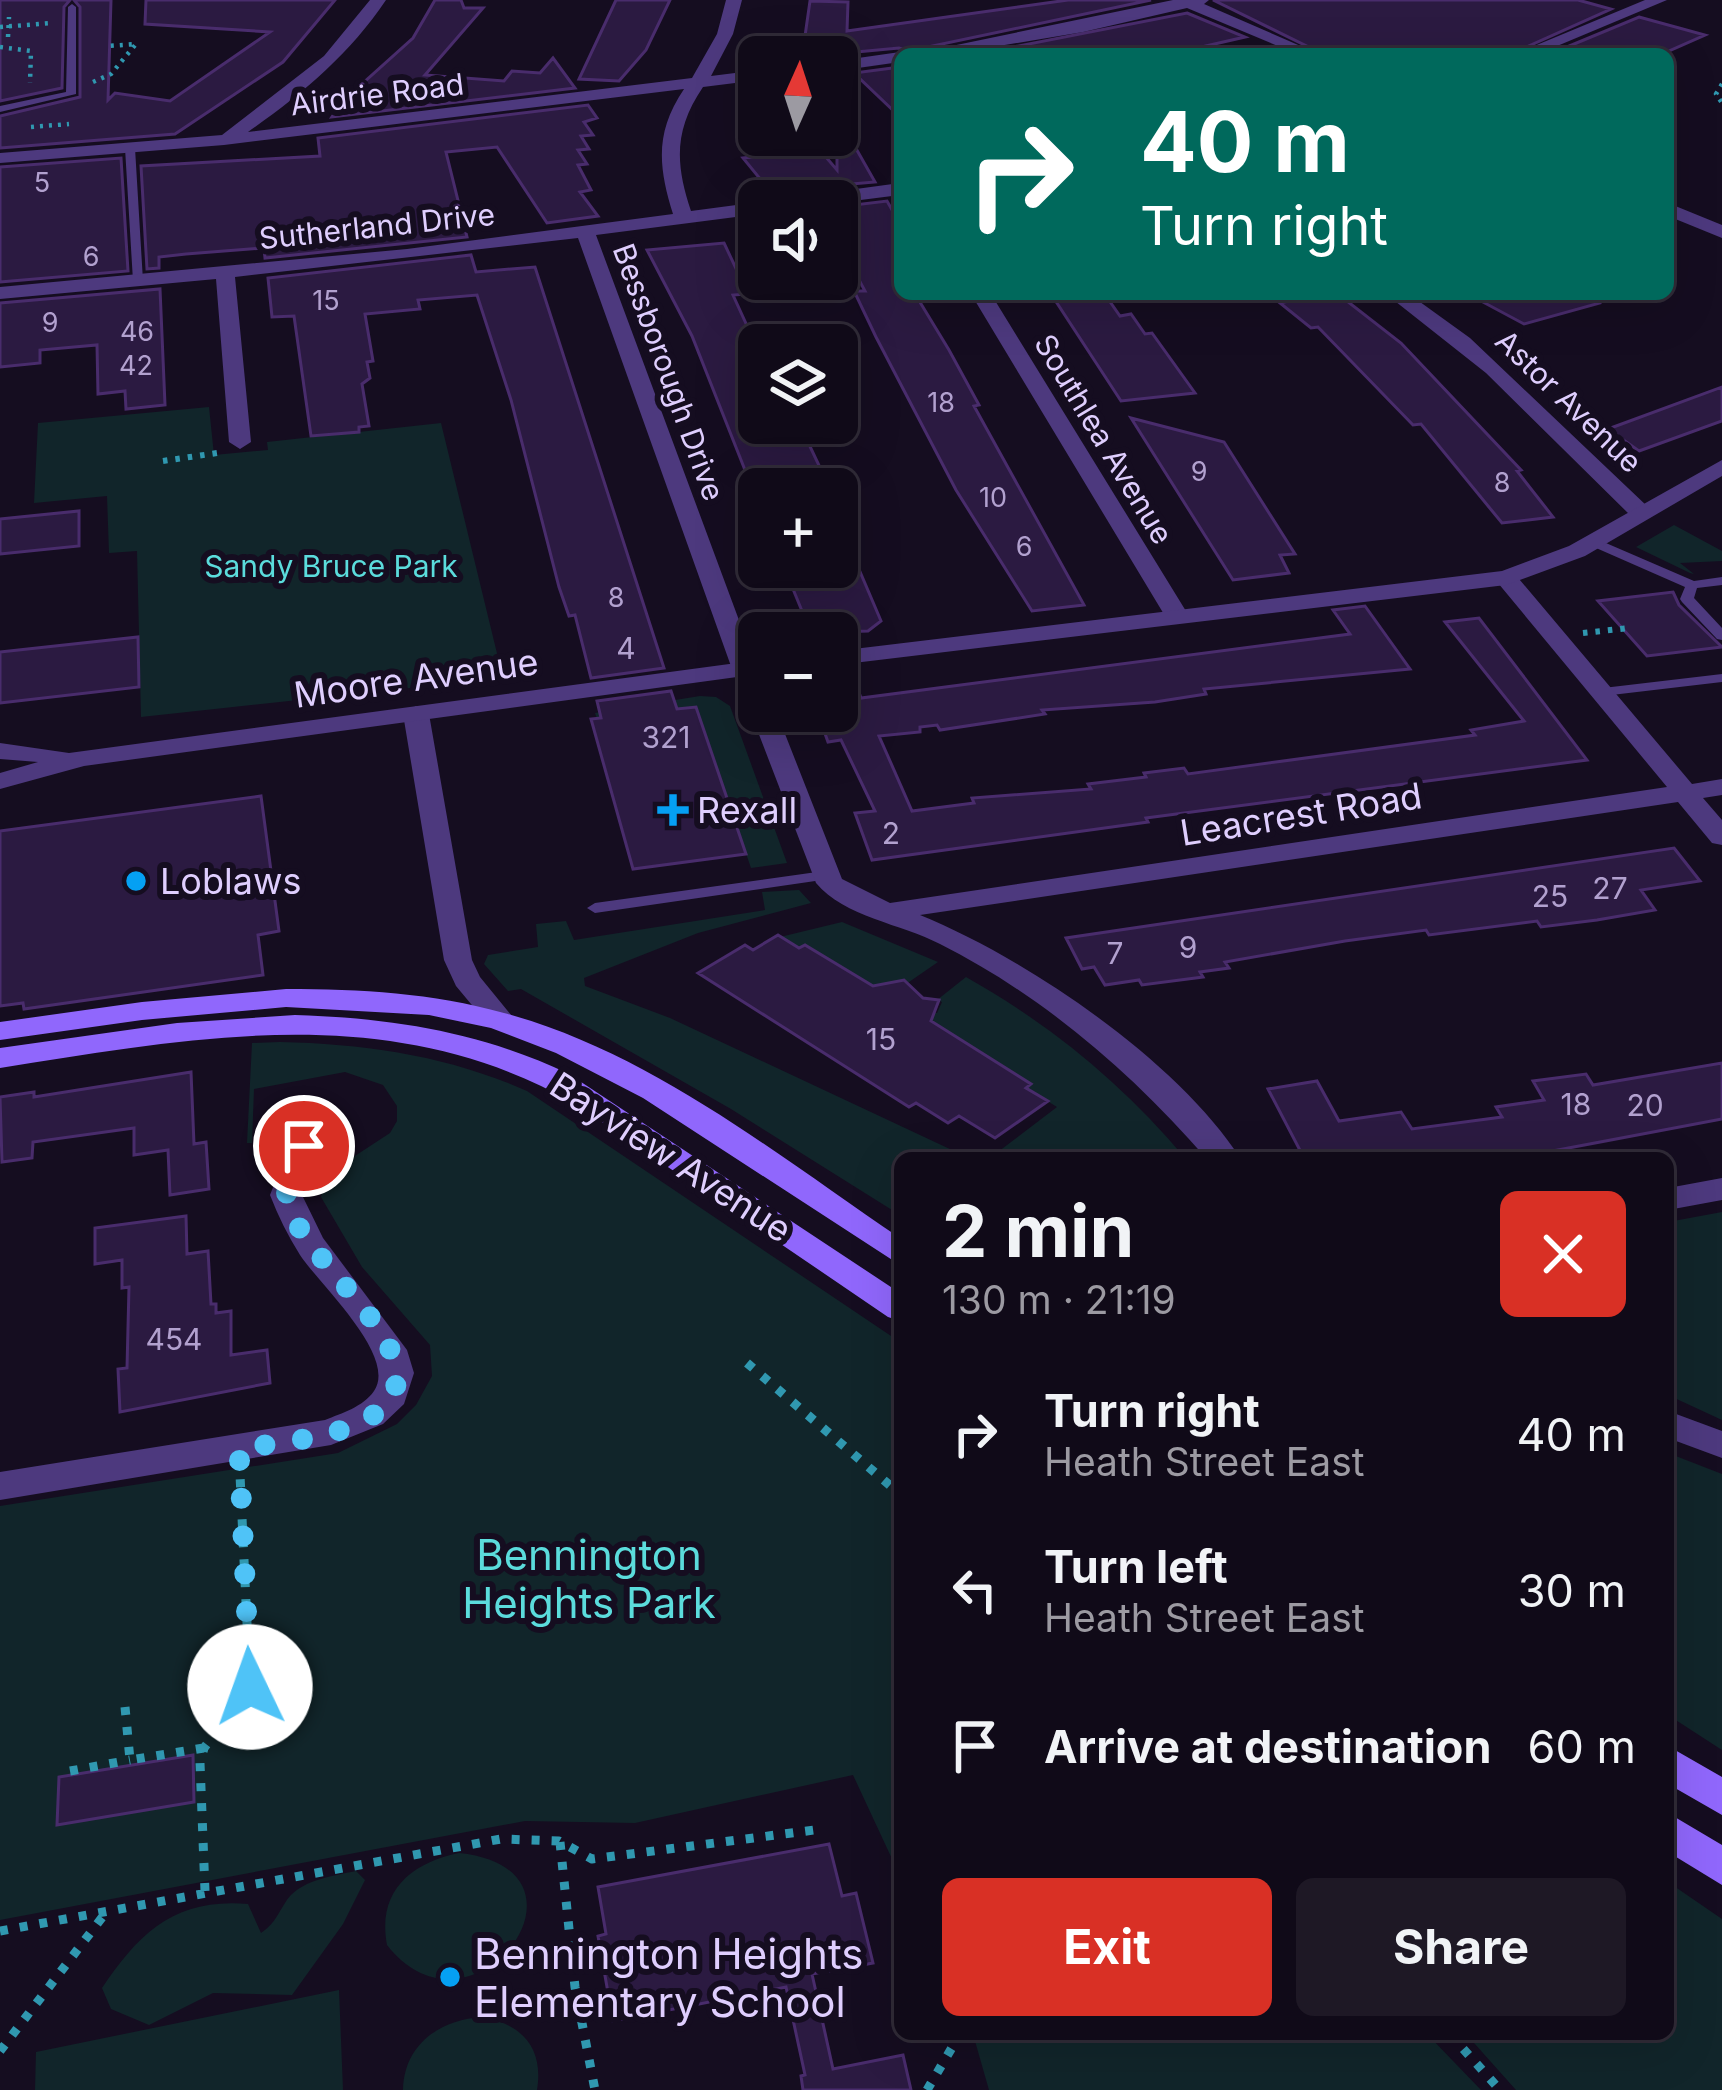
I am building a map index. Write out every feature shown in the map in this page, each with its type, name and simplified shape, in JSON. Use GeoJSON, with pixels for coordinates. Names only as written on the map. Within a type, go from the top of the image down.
{"type":"FeatureCollection","features":[{"type":"Feature","properties":{"kind":"main road","name":"Bayview Avenue"},"geometry":{"type":"LineString","coordinates":[[0,1031],[208,1001],[289,998],[376,1000],[501,1022],[563,1044],[620,1072],[894,1250]]}},
{"type":"Feature","properties":{"kind":"main road","name":"Bayview Avenue"},"geometry":{"type":"LineString","coordinates":[[0,1058],[202,1028],[277,1023],[359,1026],[474,1046],[573,1087],[894,1305]]}},
{"type":"Feature","properties":{"kind":"main road"},"geometry":{"type":"LineString","coordinates":[[1674,1767],[1722,1798]]}},
{"type":"Feature","properties":{"kind":"main road"},"geometry":{"type":"LineString","coordinates":[[1674,1834],[1722,1867]]}},
{"type":"Feature","properties":{"kind":"street"},"geometry":{"type":"LineString","coordinates":[[224,140],[327,64],[351,42],[377,0]]}},
{"type":"Feature","properties":{"kind":"street","name":"Bessborough Drive"},"geometry":{"type":"LineString","coordinates":[[684,218],[668,182],[668,135],[676,111],[708,74],[734,0]]}},
{"type":"Feature","properties":{"kind":"street"},"geometry":{"type":"LineString","coordinates":[[1538,48],[1659,0]]}},
{"type":"Feature","properties":{"kind":"street"},"geometry":{"type":"LineString","coordinates":[[951,48],[1190,1],[1297,48]]}},
{"type":"Feature","properties":{"kind":"street"},"geometry":{"type":"LineString","coordinates":[[858,63],[894,58]]}},
{"type":"Feature","properties":{"kind":"street","name":"Airdrie Road"},"geometry":{"type":"LineString","coordinates":[[0,158],[224,140],[738,77]]}},
{"type":"Feature","properties":{"kind":"street"},"geometry":{"type":"LineString","coordinates":[[858,195],[894,190]]}},
{"type":"Feature","properties":{"kind":"street","name":"Sutherland Drive"},"geometry":{"type":"LineString","coordinates":[[0,293],[225,273],[738,211]]}},
{"type":"Feature","properties":{"kind":"street"},"geometry":{"type":"LineString","coordinates":[[1674,212],[1722,232]]}},
{"type":"Feature","properties":{"kind":"street","name":"Bessborough Drive"},"geometry":{"type":"LineString","coordinates":[[586,231],[738,634]]}},
{"type":"Feature","properties":{"kind":"street"},"geometry":{"type":"LineString","coordinates":[[225,273],[240,442]]}},
{"type":"Feature","properties":{"kind":"street","name":"Southlea Avenue"},"geometry":{"type":"LineString","coordinates":[[985,300],[1177,616]]}},
{"type":"Feature","properties":{"kind":"street","name":"Astor Avenue"},"geometry":{"type":"LineString","coordinates":[[1405,300],[1515,384],[1640,512]]}},
{"type":"Feature","properties":{"kind":"street"},"geometry":{"type":"LineString","coordinates":[[858,655],[1505,578],[1592,541],[1722,467]]}},
{"type":"Feature","properties":{"kind":"street"},"geometry":{"type":"LineString","coordinates":[[1505,578],[1722,837]]}},
{"type":"Feature","properties":{"kind":"street","name":"Moore Avenue"},"geometry":{"type":"LineString","coordinates":[[0,781],[82,758],[738,670]]}},
{"type":"Feature","properties":{"kind":"street"},"geometry":{"type":"LineString","coordinates":[[416,714],[458,960],[466,980],[501,1022]]}},
{"type":"Feature","properties":{"kind":"street"},"geometry":{"type":"LineString","coordinates":[[771,732],[824,875],[848,896],[891,911],[995,962],[1080,1019],[1160,1086],[1219,1152]]}},
{"type":"Feature","properties":{"kind":"street","name":"Moore Avenue"},"geometry":{"type":"LineString","coordinates":[[0,751],[82,758]]}},
{"type":"Feature","properties":{"kind":"street","name":"Leacrest Road"},"geometry":{"type":"LineString","coordinates":[[891,911],[1722,787]]}},
{"type":"Feature","properties":{"kind":"street"},"geometry":{"type":"LineString","coordinates":[[0,1486],[239,1449],[360,1423],[388,1402],[398,1379],[394,1350],[317,1255],[286,1195],[316,1119]]}},
{"type":"Feature","properties":{"kind":"street"},"geometry":{"type":"LineString","coordinates":[[1674,1198],[1722,1190]]}},
{"type":"Feature","properties":{"kind":"street"},"geometry":{"type":"LineString","coordinates":[[1674,1426],[1722,1444]]}},
{"type":"Feature","properties":{"kind":"lane"},"geometry":{"type":"LineString","coordinates":[[0,109],[71,94],[72,7]]}},
{"type":"Feature","properties":{"kind":"lane"},"geometry":{"type":"LineString","coordinates":[[130,148],[138,280]]}},
{"type":"Feature","properties":{"kind":"lane"},"geometry":{"type":"LineString","coordinates":[[1592,541],[1692,585],[1722,581]]}},
{"type":"Feature","properties":{"kind":"lane"},"geometry":{"type":"LineString","coordinates":[[1692,585],[1688,599],[1722,636]]}},
{"type":"Feature","properties":{"kind":"lane"},"geometry":{"type":"LineString","coordinates":[[1603,692],[1722,678]]}},
{"type":"Feature","properties":{"kind":"lane"},"geometry":{"type":"LineString","coordinates":[[595,908],[824,875]]}},
{"type":"Feature","properties":{"kind":"path"},"geometry":{"type":"LineString","coordinates":[[8,37],[9,17]]}},
{"type":"Feature","properties":{"kind":"path"},"geometry":{"type":"LineString","coordinates":[[0,27],[72,22]]}},
{"type":"Feature","properties":{"kind":"path"},"geometry":{"type":"LineString","coordinates":[[71,86],[111,74],[136,44],[108,46]]}},
{"type":"Feature","properties":{"kind":"path"},"geometry":{"type":"LineString","coordinates":[[0,47],[39,48]]}},
{"type":"Feature","properties":{"kind":"path"},"geometry":{"type":"LineString","coordinates":[[27,49],[30,97],[51,101]]}},
{"type":"Feature","properties":{"kind":"path"},"geometry":{"type":"LineString","coordinates":[[31,67],[39,61]]}},
{"type":"Feature","properties":{"kind":"path"},"geometry":{"type":"LineString","coordinates":[[31,67],[44,69]]}},
{"type":"Feature","properties":{"kind":"path"},"geometry":{"type":"LineString","coordinates":[[1722,84],[1716,94],[1722,103]]}},
{"type":"Feature","properties":{"kind":"path"},"geometry":{"type":"LineString","coordinates":[[163,461],[218,456],[217,448]]}},
{"type":"Feature","properties":{"kind":"path"},"geometry":{"type":"LineString","coordinates":[[1582,633],[1629,628]]}},
{"type":"Feature","properties":{"kind":"path"},"geometry":{"type":"LineString","coordinates":[[747,1363],[894,1489]]}},
{"type":"Feature","properties":{"kind":"path"},"geometry":{"type":"LineString","coordinates":[[205,1891],[200,1763],[204,1748],[250,1687],[239,1449]]}},
{"type":"Feature","properties":{"kind":"path"},"geometry":{"type":"LineString","coordinates":[[125,1707],[130,1760]]}},
{"type":"Feature","properties":{"kind":"path"},"geometry":{"type":"LineString","coordinates":[[70,1771],[204,1748]]}},
{"type":"Feature","properties":{"kind":"path"},"geometry":{"type":"LineString","coordinates":[[0,1931],[501,1839],[560,1841],[592,1859],[822,1829]]}},
{"type":"Feature","properties":{"kind":"path"},"geometry":{"type":"LineString","coordinates":[[560,1841],[574,1987],[595,2090]]}},
{"type":"Feature","properties":{"kind":"path"},"geometry":{"type":"LineString","coordinates":[[0,2051],[108,1910]]}},
{"type":"Feature","properties":{"kind":"path"},"geometry":{"type":"LineString","coordinates":[[927,2090],[956,2040]]}},
{"type":"Feature","properties":{"kind":"path"},"geometry":{"type":"LineString","coordinates":[[1455,2040],[1500,2090]]}},
{"type":"Feature","properties":{"kind":"green space","name":"Sandy Bruce Park"},"geometry":{"type":"Polygon","coordinates":[[[209,407],[214,455],[268,450],[267,442],[441,423],[503,678],[141,717],[137,551],[109,553],[107,496],[34,503],[38,423],[209,407]]]}},
{"type":"Feature","properties":{"kind":"green space"},"geometry":{"type":"Polygon","coordinates":[[[1674,525],[1722,551],[1722,561],[1680,563],[1694,574],[1636,547],[1674,525]]]}},
{"type":"Feature","properties":{"kind":"green space"},"geometry":{"type":"Polygon","coordinates":[[[700,696],[716,697],[730,706],[787,863],[751,868],[696,707],[597,719],[595,713],[700,696]]]}},
{"type":"Feature","properties":{"kind":"green space"},"geometry":{"type":"Polygon","coordinates":[[[799,890],[811,903],[698,933],[584,978],[585,986],[670,1018],[956,1152],[894,1152],[894,1211],[731,1109],[521,989],[508,991],[484,964],[488,955],[538,947],[536,924],[566,921],[574,940],[765,910],[762,892],[799,890]]]}},
{"type":"Feature","properties":{"kind":"green space"},"geometry":{"type":"Polygon","coordinates":[[[842,922],[938,962],[909,982],[887,985],[879,997],[780,937],[842,922]]]}},
{"type":"Feature","properties":{"kind":"green space"},"geometry":{"type":"Polygon","coordinates":[[[966,977],[1027,1015],[1137,1105],[1180,1152],[998,1152],[1057,1107],[935,1032],[942,1027],[928,1020],[942,1002],[937,1000],[966,977]]]}},
{"type":"Feature","properties":{"kind":"green space","name":"Bennington Heights Park"},"geometry":{"type":"Polygon","coordinates":[[[252,1043],[406,1054],[527,1091],[894,1338],[894,1863],[853,1775],[635,1823],[525,1821],[0,1920],[0,1506],[338,1453],[397,1424],[416,1405],[432,1376],[430,1345],[362,1267],[321,1197],[324,1181],[335,1169],[390,1133],[397,1121],[397,1106],[383,1085],[345,1072],[254,1089],[252,1143],[247,1143],[252,1043]]]}},
{"type":"Feature","properties":{"kind":"green space"},"geometry":{"type":"Polygon","coordinates":[[[1722,1212],[1722,1420],[1674,1398],[1674,1221],[1722,1212]]]}},
{"type":"Feature","properties":{"kind":"green space"},"geometry":{"type":"Polygon","coordinates":[[[1674,1455],[1722,1474],[1722,1750],[1674,1719],[1674,1455]]]}},
{"type":"Feature","properties":{"kind":"green space"},"geometry":{"type":"Polygon","coordinates":[[[459,1853],[503,1866],[524,1889],[525,1918],[512,1946],[487,1968],[455,1979],[421,1973],[387,1945],[385,1926],[392,1895],[401,1883],[426,1864],[459,1853]]]}},
{"type":"Feature","properties":{"kind":"green space"},"geometry":{"type":"Polygon","coordinates":[[[356,1871],[365,1880],[343,1924],[292,1995],[213,1993],[149,2025],[111,2009],[102,1988],[131,1950],[162,1923],[200,1907],[248,1904],[261,1933],[298,1889],[356,1871]]]}},
{"type":"Feature","properties":{"kind":"green space"},"geometry":{"type":"Polygon","coordinates":[[[1674,1886],[1722,1919],[1722,2090],[1516,2090],[1471,2040],[1674,2040],[1674,1886]]]}},
{"type":"Feature","properties":{"kind":"green space"},"geometry":{"type":"Polygon","coordinates":[[[339,1990],[343,2090],[35,2090],[36,2052],[339,1990]]]}},
{"type":"Feature","properties":{"kind":"green space"},"geometry":{"type":"Polygon","coordinates":[[[482,2017],[508,2025],[527,2040],[537,2062],[537,2090],[403,2090],[410,2060],[427,2037],[452,2023],[482,2017]]]}},
{"type":"Feature","properties":{"kind":"green space"},"geometry":{"type":"Polygon","coordinates":[[[975,2040],[1433,2040],[1481,2090],[989,2090],[975,2040]]]}},
{"type":"Feature","properties":{"kind":"building"},"geometry":{"type":"Polygon","coordinates":[[[0,0],[70,0],[64,7],[62,88],[0,101],[0,0]]]}},
{"type":"Feature","properties":{"kind":"building"},"geometry":{"type":"Polygon","coordinates":[[[74,0],[111,0],[108,100],[115,93],[170,101],[270,32],[145,24],[146,0],[335,0],[283,62],[175,134],[0,148],[0,116],[80,97],[80,7],[74,0]]]}},
{"type":"Feature","properties":{"kind":"building"},"geometry":{"type":"Polygon","coordinates":[[[435,0],[461,0],[464,8],[483,8],[425,75],[504,81],[512,71],[540,73],[553,58],[575,88],[332,117],[342,102],[413,38],[435,0]]]}},
{"type":"Feature","properties":{"kind":"building"},"geometry":{"type":"Polygon","coordinates":[[[616,0],[670,0],[646,50],[619,81],[579,79],[616,0]]]}},
{"type":"Feature","properties":{"kind":"building"},"geometry":{"type":"Polygon","coordinates":[[[1068,0],[1151,0],[923,48],[858,52],[858,36],[805,36],[810,1],[848,2],[847,31],[1068,0]]]}},
{"type":"Feature","properties":{"kind":"building"},"geometry":{"type":"Polygon","coordinates":[[[1213,0],[1578,0],[1611,9],[1524,48],[1311,48],[1213,0]]]}},
{"type":"Feature","properties":{"kind":"building"},"geometry":{"type":"Polygon","coordinates":[[[1187,13],[1245,37],[1197,48],[1009,48],[1187,13]]]}},
{"type":"Feature","properties":{"kind":"building"},"geometry":{"type":"Polygon","coordinates":[[[1639,17],[1705,35],[1674,49],[1564,48],[1639,17]]]}},
{"type":"Feature","properties":{"kind":"building"},"geometry":{"type":"Polygon","coordinates":[[[894,68],[894,111],[858,77],[858,72],[894,68]]]}},
{"type":"Feature","properties":{"kind":"building"},"geometry":{"type":"Polygon","coordinates":[[[588,105],[597,118],[584,122],[593,135],[581,136],[589,149],[578,150],[587,164],[578,165],[591,190],[580,192],[598,216],[547,223],[497,147],[446,152],[467,237],[265,258],[264,248],[186,254],[159,257],[159,268],[147,269],[141,166],[320,156],[318,138],[588,105]]]}},
{"type":"Feature","properties":{"kind":"building"},"geometry":{"type":"Polygon","coordinates":[[[858,152],[875,182],[761,180],[743,158],[825,156],[837,170],[837,156],[858,156],[858,152]]]}},
{"type":"Feature","properties":{"kind":"building"},"geometry":{"type":"Polygon","coordinates":[[[121,158],[128,271],[0,282],[0,167],[121,158]]]}},
{"type":"Feature","properties":{"kind":"building"},"geometry":{"type":"Polygon","coordinates":[[[887,201],[894,213],[894,300],[919,300],[1084,605],[1032,611],[956,490],[876,337],[858,299],[858,291],[865,291],[858,278],[858,204],[887,201]]]}},
{"type":"Feature","properties":{"kind":"building"},"geometry":{"type":"Polygon","coordinates":[[[724,243],[738,273],[738,295],[733,295],[746,324],[738,324],[738,444],[809,444],[820,468],[744,468],[692,336],[647,250],[724,243]]]}},
{"type":"Feature","properties":{"kind":"building"},"geometry":{"type":"Polygon","coordinates":[[[471,255],[476,272],[535,267],[664,668],[591,678],[575,615],[569,616],[559,587],[511,400],[477,295],[418,300],[420,309],[365,314],[373,361],[367,362],[370,378],[362,384],[369,426],[359,427],[359,432],[311,436],[294,316],[272,317],[268,278],[471,255]]]}},
{"type":"Feature","properties":{"kind":"building"},"geometry":{"type":"Polygon","coordinates":[[[160,289],[165,405],[126,409],[125,391],[98,394],[97,345],[40,350],[40,363],[0,367],[0,303],[160,289]]]}},
{"type":"Feature","properties":{"kind":"building"},"geometry":{"type":"Polygon","coordinates":[[[1055,300],[1109,300],[1120,316],[1131,314],[1145,334],[1152,333],[1195,393],[1121,401],[1055,300]]]}},
{"type":"Feature","properties":{"kind":"building"},"geometry":{"type":"Polygon","coordinates":[[[1346,300],[1401,343],[1521,470],[1517,471],[1553,517],[1502,523],[1421,424],[1413,425],[1318,327],[1311,328],[1280,303],[1346,300]]]}},
{"type":"Feature","properties":{"kind":"building"},"geometry":{"type":"Polygon","coordinates":[[[1479,300],[1600,300],[1600,303],[1524,324],[1479,300]]]}},
{"type":"Feature","properties":{"kind":"building"},"geometry":{"type":"Polygon","coordinates":[[[1722,387],[1722,421],[1639,451],[1608,429],[1722,387]]]}},
{"type":"Feature","properties":{"kind":"building"},"geometry":{"type":"Polygon","coordinates":[[[1131,418],[1224,442],[1295,554],[1280,555],[1289,573],[1233,580],[1131,418]]]}},
{"type":"Feature","properties":{"kind":"building"},"geometry":{"type":"Polygon","coordinates":[[[79,511],[79,546],[0,554],[0,519],[79,511]]]}},
{"type":"Feature","properties":{"kind":"building"},"geometry":{"type":"Polygon","coordinates":[[[858,567],[881,621],[868,631],[858,631],[858,612],[802,612],[793,588],[858,588],[858,567]]]}},
{"type":"Feature","properties":{"kind":"building"},"geometry":{"type":"Polygon","coordinates":[[[1673,592],[1679,605],[1722,647],[1647,656],[1598,601],[1673,592]]]}},
{"type":"Feature","properties":{"kind":"building"},"geometry":{"type":"Polygon","coordinates":[[[1365,606],[1410,669],[1204,689],[1206,694],[1155,702],[1042,710],[1045,714],[879,736],[912,811],[974,803],[972,798],[1091,789],[1088,784],[1146,777],[1144,773],[1184,768],[1188,774],[1475,735],[1471,730],[1524,721],[1445,622],[1479,618],[1587,760],[1146,818],[1148,822],[872,860],[855,813],[875,811],[841,740],[828,742],[824,732],[858,732],[858,690],[861,698],[1350,634],[1333,610],[1365,606]]]}},
{"type":"Feature","properties":{"kind":"building"},"geometry":{"type":"Polygon","coordinates":[[[138,637],[139,687],[0,703],[0,652],[138,637]]]}},
{"type":"Feature","properties":{"kind":"building","name":"Rexall"},"geometry":{"type":"Polygon","coordinates":[[[671,691],[677,709],[696,707],[746,854],[633,869],[591,719],[601,718],[597,701],[671,691]]]}},
{"type":"Feature","properties":{"kind":"building","name":"Loblaws"},"geometry":{"type":"Polygon","coordinates":[[[261,796],[279,931],[258,935],[263,975],[24,1009],[23,1003],[0,1006],[0,831],[261,796]]]}},
{"type":"Feature","properties":{"kind":"building"},"geometry":{"type":"Polygon","coordinates":[[[1674,848],[1700,881],[1641,890],[1655,910],[1597,920],[1541,927],[1537,921],[1429,935],[1426,930],[1345,941],[1225,962],[1229,968],[1200,972],[1203,977],[1142,985],[1139,980],[1105,985],[1094,967],[1082,969],[1066,938],[1674,848]]]}},
{"type":"Feature","properties":{"kind":"building"},"geometry":{"type":"Polygon","coordinates":[[[778,935],[799,948],[805,945],[873,986],[904,980],[923,998],[939,1000],[931,1021],[1031,1084],[1026,1088],[1048,1101],[995,1138],[959,1116],[948,1123],[916,1103],[909,1107],[698,973],[745,945],[753,950],[778,935]]]}},
{"type":"Feature","properties":{"kind":"building"},"geometry":{"type":"Polygon","coordinates":[[[1722,1063],[1722,1119],[1547,1152],[1301,1152],[1268,1089],[1317,1081],[1339,1121],[1401,1112],[1412,1129],[1502,1117],[1496,1107],[1544,1100],[1533,1081],[1586,1074],[1593,1085],[1722,1063]]]}},
{"type":"Feature","properties":{"kind":"building"},"geometry":{"type":"Polygon","coordinates":[[[191,1072],[194,1144],[206,1142],[209,1189],[170,1195],[168,1150],[134,1155],[134,1128],[33,1142],[32,1158],[2,1162],[0,1097],[34,1092],[34,1097],[191,1072]]]}},
{"type":"Feature","properties":{"kind":"building"},"geometry":{"type":"Polygon","coordinates":[[[186,1216],[187,1254],[208,1251],[211,1304],[216,1304],[216,1313],[231,1311],[231,1355],[267,1350],[270,1383],[120,1412],[118,1369],[127,1368],[129,1287],[122,1288],[122,1260],[95,1264],[95,1228],[186,1216]]]}},
{"type":"Feature","properties":{"kind":"building"},"geometry":{"type":"Polygon","coordinates":[[[193,1755],[194,1802],[57,1825],[59,1777],[193,1755]]]}},
{"type":"Feature","properties":{"kind":"building","name":"Bennington Heights Elementary School"},"geometry":{"type":"Polygon","coordinates":[[[829,1844],[842,1896],[856,1893],[873,1963],[812,1974],[833,2069],[903,2055],[911,2090],[803,2090],[801,2076],[805,2075],[786,1987],[613,2021],[598,1936],[606,1934],[598,1887],[829,1844]]]}},
{"type":"Feature","properties":{"kind":"place","name":"Rexall"},"geometry":{"type":"Point","coordinates":[673,810]}},
{"type":"Feature","properties":{"kind":"place","name":"Loblaws"},"geometry":{"type":"Point","coordinates":[136,881]}},
{"type":"Feature","properties":{"kind":"place","name":"Bennington Heights Elementary School"},"geometry":{"type":"Point","coordinates":[450,1977]}},
{"type":"Feature","properties":{"kind":"route"},"geometry":{"type":"LineString","coordinates":[[250,1687],[239,1449],[360,1423],[388,1402],[398,1379],[394,1350],[317,1255],[292,1214],[286,1195],[304,1146]]}}]}
